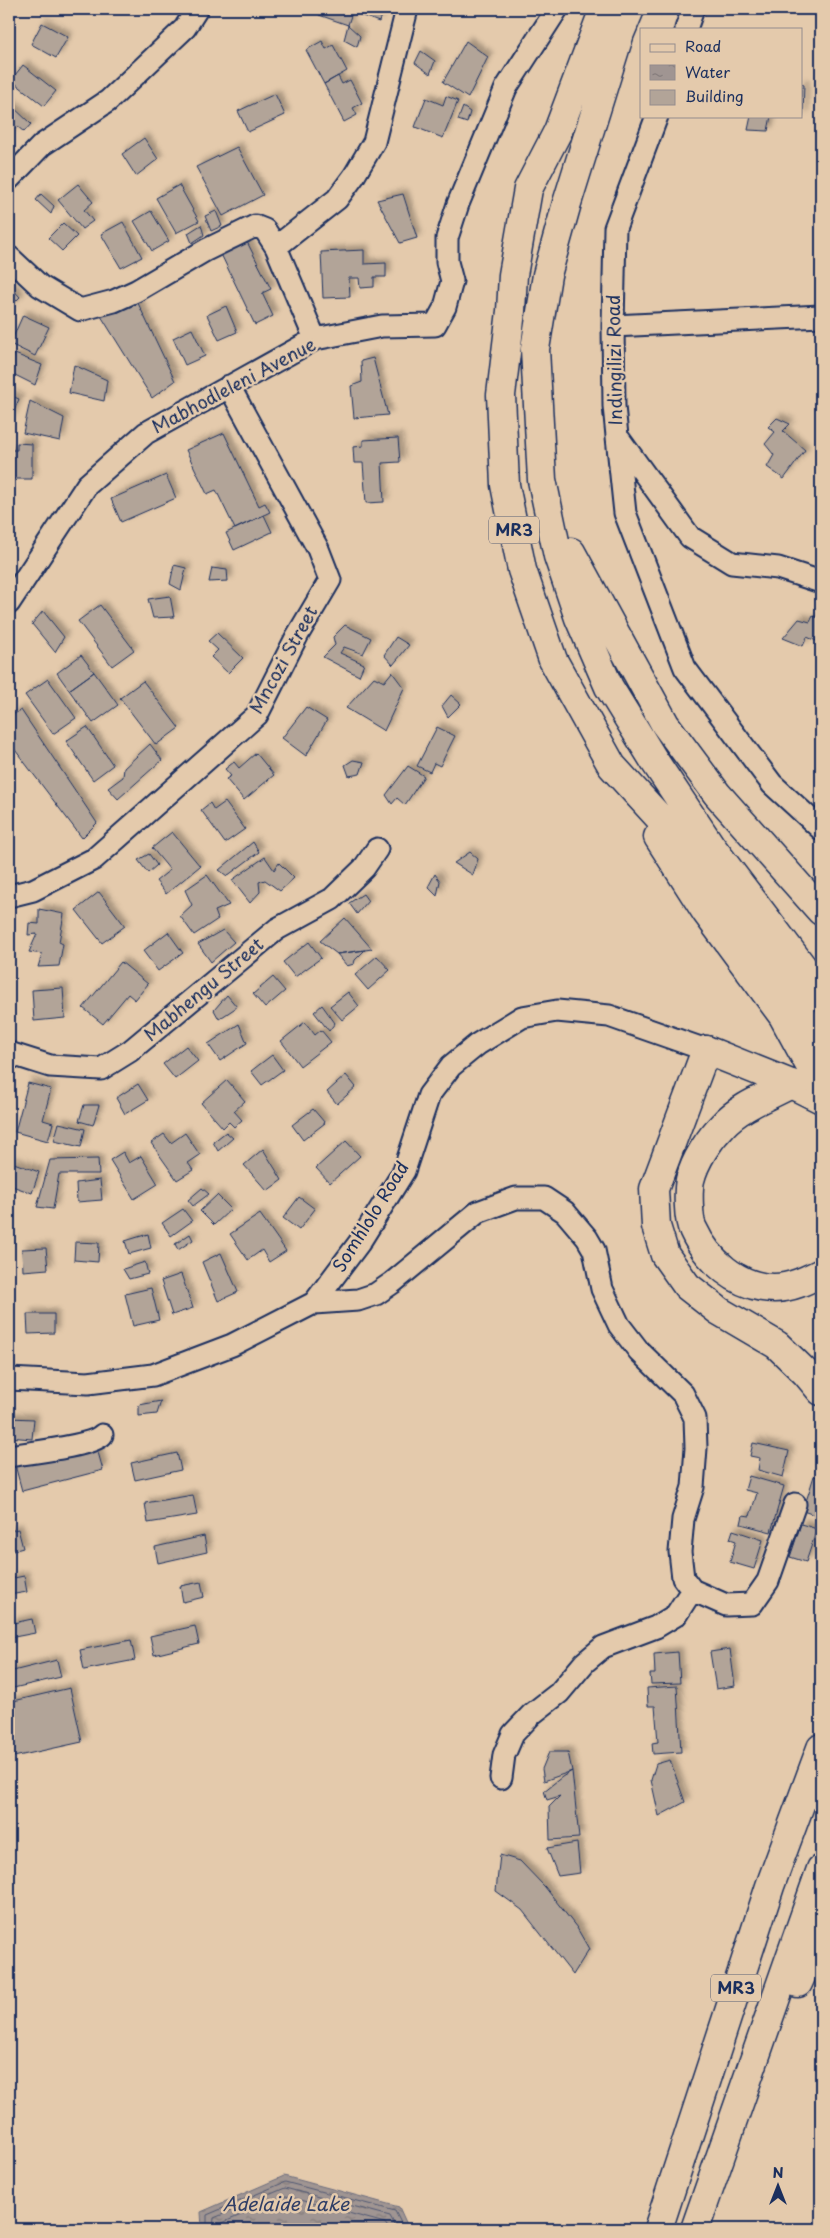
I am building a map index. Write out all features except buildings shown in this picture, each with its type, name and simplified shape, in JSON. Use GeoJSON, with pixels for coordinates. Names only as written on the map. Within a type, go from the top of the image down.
{"type":"FeatureCollection","features":[{"type":"Feature","properties":{"kind":"main road","name":"MR3"},"geometry":{"type":"LineString","coordinates":[[604,9],[558,131],[528,189],[513,275],[511,311],[501,395],[505,485],[522,570],[553,660],[612,766],[689,850],[795,987]]}},
{"type":"Feature","properties":{"kind":"main road","name":"MR3"},"geometry":{"type":"LineString","coordinates":[[630,9],[620,33],[567,203],[547,275],[536,349],[542,480],[558,556],[579,618],[609,687],[655,762],[711,846],[795,987],[821,1050]]}},
{"type":"Feature","properties":{"kind":"main road"},"geometry":{"type":"LineString","coordinates":[[548,508],[665,724],[717,794],[821,910]]}},
{"type":"Feature","properties":{"kind":"main road"},"geometry":{"type":"LineString","coordinates":[[795,987],[783,1016],[821,1086]]}},
{"type":"Feature","properties":{"kind":"main road"},"geometry":{"type":"LineString","coordinates":[[706,1050],[654,1189],[656,1226],[665,1255],[687,1286],[719,1311],[777,1345],[806,1373],[821,1391]]}},
{"type":"Feature","properties":{"kind":"main road","name":"Somhlolo Road"},"geometry":{"type":"LineString","coordinates":[[706,1050],[791,1084],[821,1099]]}},
{"type":"Feature","properties":{"kind":"main road"},"geometry":{"type":"LineString","coordinates":[[791,1084],[739,1111],[724,1123],[712,1137],[696,1162],[690,1180],[692,1227],[707,1253],[731,1276],[752,1284],[774,1288],[790,1286],[821,1273]]}},
{"type":"Feature","properties":{"kind":"main road","name":"MR3"},"geometry":{"type":"LineString","coordinates":[[658,2229],[770,1886],[821,1748]]}},
{"type":"Feature","properties":{"kind":"main road","name":"MR3"},"geometry":{"type":"LineString","coordinates":[[695,2229],[821,1869]]}},
{"type":"Feature","properties":{"kind":"main road"},"geometry":{"type":"LineString","coordinates":[[720,2159],[821,1932]]}},
{"type":"Feature","properties":{"kind":"street"},"geometry":{"type":"LineString","coordinates":[[12,168],[42,145],[108,101],[185,28],[196,9]]}},
{"type":"Feature","properties":{"kind":"street"},"geometry":{"type":"LineString","coordinates":[[276,247],[338,199],[374,142],[407,9]]}},
{"type":"Feature","properties":{"kind":"street","name":"Mabhodleleni Avenue"},"geometry":{"type":"LineString","coordinates":[[9,603],[87,485],[146,433],[315,339],[382,326],[434,325],[445,307],[452,281],[447,262],[447,238],[458,204],[506,88],[557,9]]}},
{"type":"Feature","properties":{"kind":"street"},"geometry":{"type":"LineString","coordinates":[[686,28],[693,9]]}},
{"type":"Feature","properties":{"kind":"street","name":"Indingilizi Road"},"geometry":{"type":"LineString","coordinates":[[656,118],[615,228],[613,326],[614,406],[617,436],[690,538],[732,563],[778,568],[821,582]]}},
{"type":"Feature","properties":{"kind":"street"},"geometry":{"type":"LineString","coordinates":[[9,257],[40,286],[80,310],[114,302],[206,250],[255,226],[265,230],[276,247],[315,339]]}},
{"type":"Feature","properties":{"kind":"street"},"geometry":{"type":"LineString","coordinates":[[613,326],[821,316]]}},
{"type":"Feature","properties":{"kind":"street","name":"Mncozi Street"},"geometry":{"type":"LineString","coordinates":[[9,896],[33,890],[94,859],[257,715],[298,636],[330,580],[318,549],[229,386]]}},
{"type":"Feature","properties":{"kind":"street"},"geometry":{"type":"LineString","coordinates":[[617,436],[625,512],[684,668],[772,784],[821,829]]}},
{"type":"Feature","properties":{"kind":"street","name":"Mabhengu Street"},"geometry":{"type":"LineString","coordinates":[[9,1053],[50,1066],[101,1069],[130,1052],[277,929],[332,899],[364,868],[377,849]]}},
{"type":"Feature","properties":{"kind":"street","name":"Somhlolo Road"},"geometry":{"type":"LineString","coordinates":[[9,1378],[88,1383],[153,1375],[232,1345],[314,1303],[359,1243],[404,1172],[429,1095],[451,1066],[478,1044],[522,1017],[557,1011],[609,1016],[706,1050]]}},
{"type":"Feature","properties":{"kind":"street"},"geometry":{"type":"LineString","coordinates":[[314,1303],[358,1300],[376,1294],[478,1212],[516,1198],[544,1198],[565,1212],[588,1238],[594,1250],[602,1289],[619,1325],[640,1351],[683,1394],[694,1418],[696,1448],[693,1487],[683,1519],[680,1552],[683,1578],[692,1590],[726,1605],[752,1604],[768,1581],[795,1504]]}},
{"type":"Feature","properties":{"kind":"street"},"geometry":{"type":"LineString","coordinates":[[9,1456],[80,1444],[98,1439],[102,1435]]}},
{"type":"Feature","properties":{"kind":"street"},"geometry":{"type":"LineString","coordinates":[[501,1778],[504,1755],[513,1734],[532,1714],[559,1693],[585,1662],[603,1647],[656,1627],[676,1615],[692,1590]]}},
{"type":"Feature","properties":{"kind":"water","name":"Adelaide Lake"},"geometry":{"type":"Polygon","coordinates":[[[284,2176],[399,2207],[409,2229],[202,2229],[201,2212],[284,2176]]]}}]}
